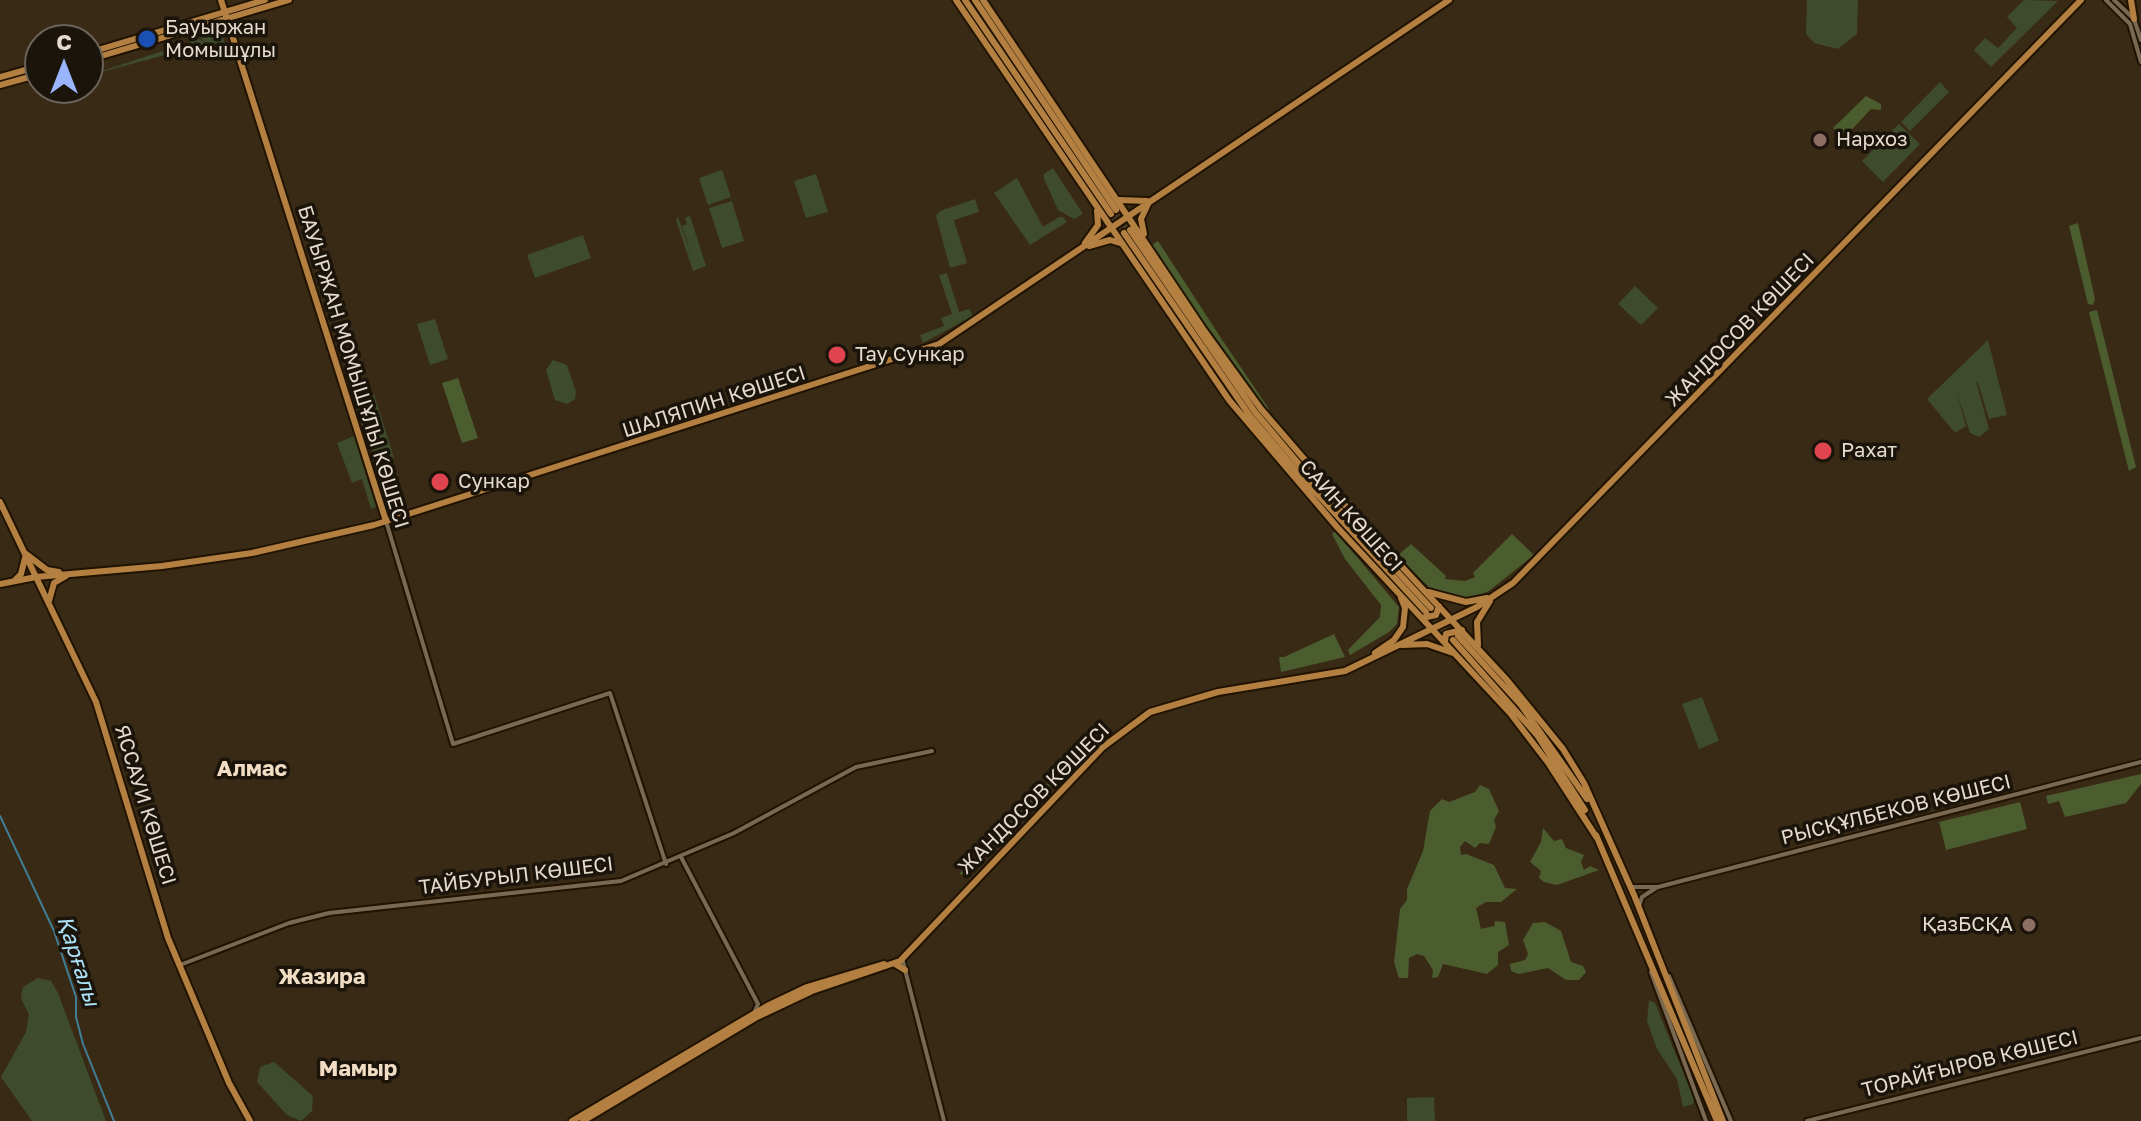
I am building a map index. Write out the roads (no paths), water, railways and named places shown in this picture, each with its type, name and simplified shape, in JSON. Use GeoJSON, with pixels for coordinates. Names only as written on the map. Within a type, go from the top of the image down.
{"type":"FeatureCollection","features":[{"type":"Feature","properties":{"kind":"main road","name":"БАУЫРЖАН МОМЫШҰЛЫ КӨШЕСІ"},"geometry":{"type":"LineString","coordinates":[[221,0],[386,521]]}},
{"type":"Feature","properties":{"kind":"main road"},"geometry":{"type":"LineString","coordinates":[[104,55],[226,16],[265,0]]}},
{"type":"Feature","properties":{"kind":"main road"},"geometry":{"type":"LineString","coordinates":[[104,49],[289,0]]}},
{"type":"Feature","properties":{"kind":"main road","name":"САИН КӨШЕСІ"},"geometry":{"type":"LineString","coordinates":[[960,0],[964,12],[1206,367],[1282,464],[1397,592],[1452,619],[1462,659],[1532,740],[1597,838]]}},
{"type":"Feature","properties":{"kind":"main road","name":"САИН КӨШЕСІ"},"geometry":{"type":"LineString","coordinates":[[960,0],[1120,212]]}},
{"type":"Feature","properties":{"kind":"main road","name":"САИН КӨШЕСІ"},"geometry":{"type":"LineString","coordinates":[[975,0],[1120,212],[1234,395],[1429,610]]}},
{"type":"Feature","properties":{"kind":"main road","name":"САИН КӨШЕСІ"},"geometry":{"type":"LineString","coordinates":[[983,0],[1118,200],[1120,212]]}},
{"type":"Feature","properties":{"kind":"main road","name":"ШАЛЯПИН КӨШЕСІ"},"geometry":{"type":"LineString","coordinates":[[0,584],[36,577],[252,553],[386,521],[939,344],[1082,248],[1120,212],[1150,201],[1449,0]]}},
{"type":"Feature","properties":{"kind":"main road","name":"ЖАНДОСОВ КӨШЕСІ"},"geometry":{"type":"LineString","coordinates":[[583,1121],[756,1015],[812,991],[895,964],[1103,747],[1150,712],[1218,692],[1345,671],[1495,596],[1531,567],[2081,0]]}},
{"type":"Feature","properties":{"kind":"main road"},"geometry":{"type":"LineString","coordinates":[[2131,0],[2134,19]]}},
{"type":"Feature","properties":{"kind":"main road"},"geometry":{"type":"LineString","coordinates":[[976,29],[1005,59]]}},
{"type":"Feature","properties":{"kind":"main road"},"geometry":{"type":"LineString","coordinates":[[1004,29],[1019,67]]}},
{"type":"Feature","properties":{"kind":"main road"},"geometry":{"type":"LineString","coordinates":[[0,77],[24,70]]}},
{"type":"Feature","properties":{"kind":"main road"},"geometry":{"type":"LineString","coordinates":[[0,85],[24,78]]}},
{"type":"Feature","properties":{"kind":"main road"},"geometry":{"type":"LineString","coordinates":[[1118,200],[1150,201],[1141,219],[1148,245]]}},
{"type":"Feature","properties":{"kind":"main road"},"geometry":{"type":"LineString","coordinates":[[1082,248],[1098,225],[1095,204]]}},
{"type":"Feature","properties":{"kind":"main road"},"geometry":{"type":"LineString","coordinates":[[1082,248],[1118,240],[1130,230]]}},
{"type":"Feature","properties":{"kind":"main road","name":"САИН КӨШЕСІ"},"geometry":{"type":"LineString","coordinates":[[1130,230],[1148,245],[1261,409],[1303,459],[1423,588],[1432,628],[1482,652],[1563,749],[1584,783],[1599,820]]}},
{"type":"Feature","properties":{"kind":"main road","name":"САИН КӨШЕСІ"},"geometry":{"type":"LineString","coordinates":[[1130,230],[1237,386],[1310,482]]}},
{"type":"Feature","properties":{"kind":"main road"},"geometry":{"type":"LineString","coordinates":[[1237,386],[1261,409]]}},
{"type":"Feature","properties":{"kind":"main road"},"geometry":{"type":"LineString","coordinates":[[1234,395],[1251,426]]}},
{"type":"Feature","properties":{"kind":"main road"},"geometry":{"type":"LineString","coordinates":[[1303,459],[1310,482]]}},
{"type":"Feature","properties":{"kind":"main road"},"geometry":{"type":"LineString","coordinates":[[1282,464],[1310,482]]}},
{"type":"Feature","properties":{"kind":"main road","name":"ЯССАУИ КӨШЕСІ"},"geometry":{"type":"LineString","coordinates":[[0,502],[96,702],[113,749],[168,938],[229,1083],[250,1121]]}},
{"type":"Feature","properties":{"kind":"main road"},"geometry":{"type":"LineString","coordinates":[[14,581],[21,574],[26,554],[47,570],[70,574]]}},
{"type":"Feature","properties":{"kind":"main road"},"geometry":{"type":"LineString","coordinates":[[49,604],[54,583],[70,574]]}},
{"type":"Feature","properties":{"kind":"main road"},"geometry":{"type":"LineString","coordinates":[[1423,588],[1437,596],[1466,602],[1495,596]]}},
{"type":"Feature","properties":{"kind":"main road"},"geometry":{"type":"LineString","coordinates":[[1375,653],[1399,635],[1406,621],[1405,608],[1397,592]]}},
{"type":"Feature","properties":{"kind":"main road"},"geometry":{"type":"LineString","coordinates":[[1482,652],[1476,638],[1477,622],[1495,596]]}},
{"type":"Feature","properties":{"kind":"main road","name":"САИН КӨШЕСІ"},"geometry":{"type":"LineString","coordinates":[[1455,637],[1542,732],[1599,820]]}},
{"type":"Feature","properties":{"kind":"main road","name":"САИН КӨШЕСІ"},"geometry":{"type":"LineString","coordinates":[[1455,637],[1537,735],[1569,782],[1597,838]]}},
{"type":"Feature","properties":{"kind":"main road"},"geometry":{"type":"LineString","coordinates":[[1395,646],[1435,645],[1462,659]]}},
{"type":"Feature","properties":{"kind":"main road","name":"ЖАНДОСОВ КӨШЕСІ"},"geometry":{"type":"LineString","coordinates":[[1303,679],[1395,646]]}},
{"type":"Feature","properties":{"kind":"main road"},"geometry":{"type":"LineString","coordinates":[[1599,820],[1639,906],[1723,1121]]}},
{"type":"Feature","properties":{"kind":"main road"},"geometry":{"type":"LineString","coordinates":[[1597,838],[1717,1121]]}},
{"type":"Feature","properties":{"kind":"main road","name":"ЖАНДОСОВ КӨШЕСІ"},"geometry":{"type":"LineString","coordinates":[[572,1121],[807,987],[902,958]]}},
{"type":"Feature","properties":{"kind":"main road"},"geometry":{"type":"LineString","coordinates":[[895,964],[905,970]]}},
{"type":"Feature","properties":{"kind":"street"},"geometry":{"type":"LineString","coordinates":[[2106,0],[2130,24],[2141,62]]}},
{"type":"Feature","properties":{"kind":"street"},"geometry":{"type":"LineString","coordinates":[[2114,0],[2134,19],[2141,40]]}},
{"type":"Feature","properties":{"kind":"street","name":"БАУЫРЖАН МОМЫШҰЛЫ КӨШЕСІ"},"geometry":{"type":"LineString","coordinates":[[386,521],[453,744],[610,693],[666,864]]}},
{"type":"Feature","properties":{"kind":"street","name":"ТАЙБУРЫЛ КӨШЕСІ"},"geometry":{"type":"LineString","coordinates":[[180,965],[289,923],[329,913],[621,881],[734,833],[843,773],[871,763],[932,751]]}},
{"type":"Feature","properties":{"kind":"street","name":"РЫСҚҰЛБЕКОВ КӨШЕСІ"},"geometry":{"type":"LineString","coordinates":[[1658,887],[2141,762]]}},
{"type":"Feature","properties":{"kind":"street"},"geometry":{"type":"LineString","coordinates":[[681,857],[758,1004],[756,1015]]}},
{"type":"Feature","properties":{"kind":"street"},"geometry":{"type":"LineString","coordinates":[[1630,886],[1658,887]]}},
{"type":"Feature","properties":{"kind":"street"},"geometry":{"type":"LineString","coordinates":[[1639,906],[1642,897],[1658,887]]}},
{"type":"Feature","properties":{"kind":"street"},"geometry":{"type":"LineString","coordinates":[[1653,944],[1731,1121]]}},
{"type":"Feature","properties":{"kind":"street"},"geometry":{"type":"LineString","coordinates":[[1647,955],[1656,990],[1706,1121]]}},
{"type":"Feature","properties":{"kind":"street"},"geometry":{"type":"LineString","coordinates":[[902,958],[943,1119]]}},
{"type":"Feature","properties":{"kind":"street","name":"ТОРАЙҒЫРОВ КӨШЕСІ"},"geometry":{"type":"LineString","coordinates":[[1807,1121],[2141,1038]]}},
{"type":"Feature","properties":{"kind":"waterway","name":"Қарғалы"},"geometry":{"type":"LineString","coordinates":[[0,816],[54,931],[76,997],[76,1017],[83,1044],[114,1121]]}},
{"type":"Feature","properties":{"kind":"tunnel"},"geometry":{"type":"LineString","coordinates":[[1116,210],[1130,230]]}},
{"type":"Feature","properties":{"kind":"tunnel"},"geometry":{"type":"LineString","coordinates":[[1111,214],[1124,233]]}},
{"type":"Feature","properties":{"kind":"tunnel"},"geometry":{"type":"LineString","coordinates":[[1429,614],[1453,640]]}},
{"type":"Feature","properties":{"kind":"place","name":"Бауыржан Момышұлы"},"geometry":{"type":"Point","coordinates":[147,39]}},
{"type":"Feature","properties":{"kind":"place","name":"Нархоз"},"geometry":{"type":"Point","coordinates":[1820,140]}},
{"type":"Feature","properties":{"kind":"place","name":"Тау Сункар"},"geometry":{"type":"Point","coordinates":[837,355]}},
{"type":"Feature","properties":{"kind":"place","name":"Рахат"},"geometry":{"type":"Point","coordinates":[1823,451]}},
{"type":"Feature","properties":{"kind":"place","name":"Сункар"},"geometry":{"type":"Point","coordinates":[440,482]}},
{"type":"Feature","properties":{"kind":"place","name":"ҚазБСҚА"},"geometry":{"type":"Point","coordinates":[2029,925]}},
{"type":"Feature","properties":{"kind":"district","name":"Алмас"},"geometry":{"type":"Point","coordinates":[252,769]}},
{"type":"Feature","properties":{"kind":"district","name":"Жазира"},"geometry":{"type":"Point","coordinates":[322,977]}},
{"type":"Feature","properties":{"kind":"district","name":"Мамыр"},"geometry":{"type":"Point","coordinates":[358,1069]}}]}
